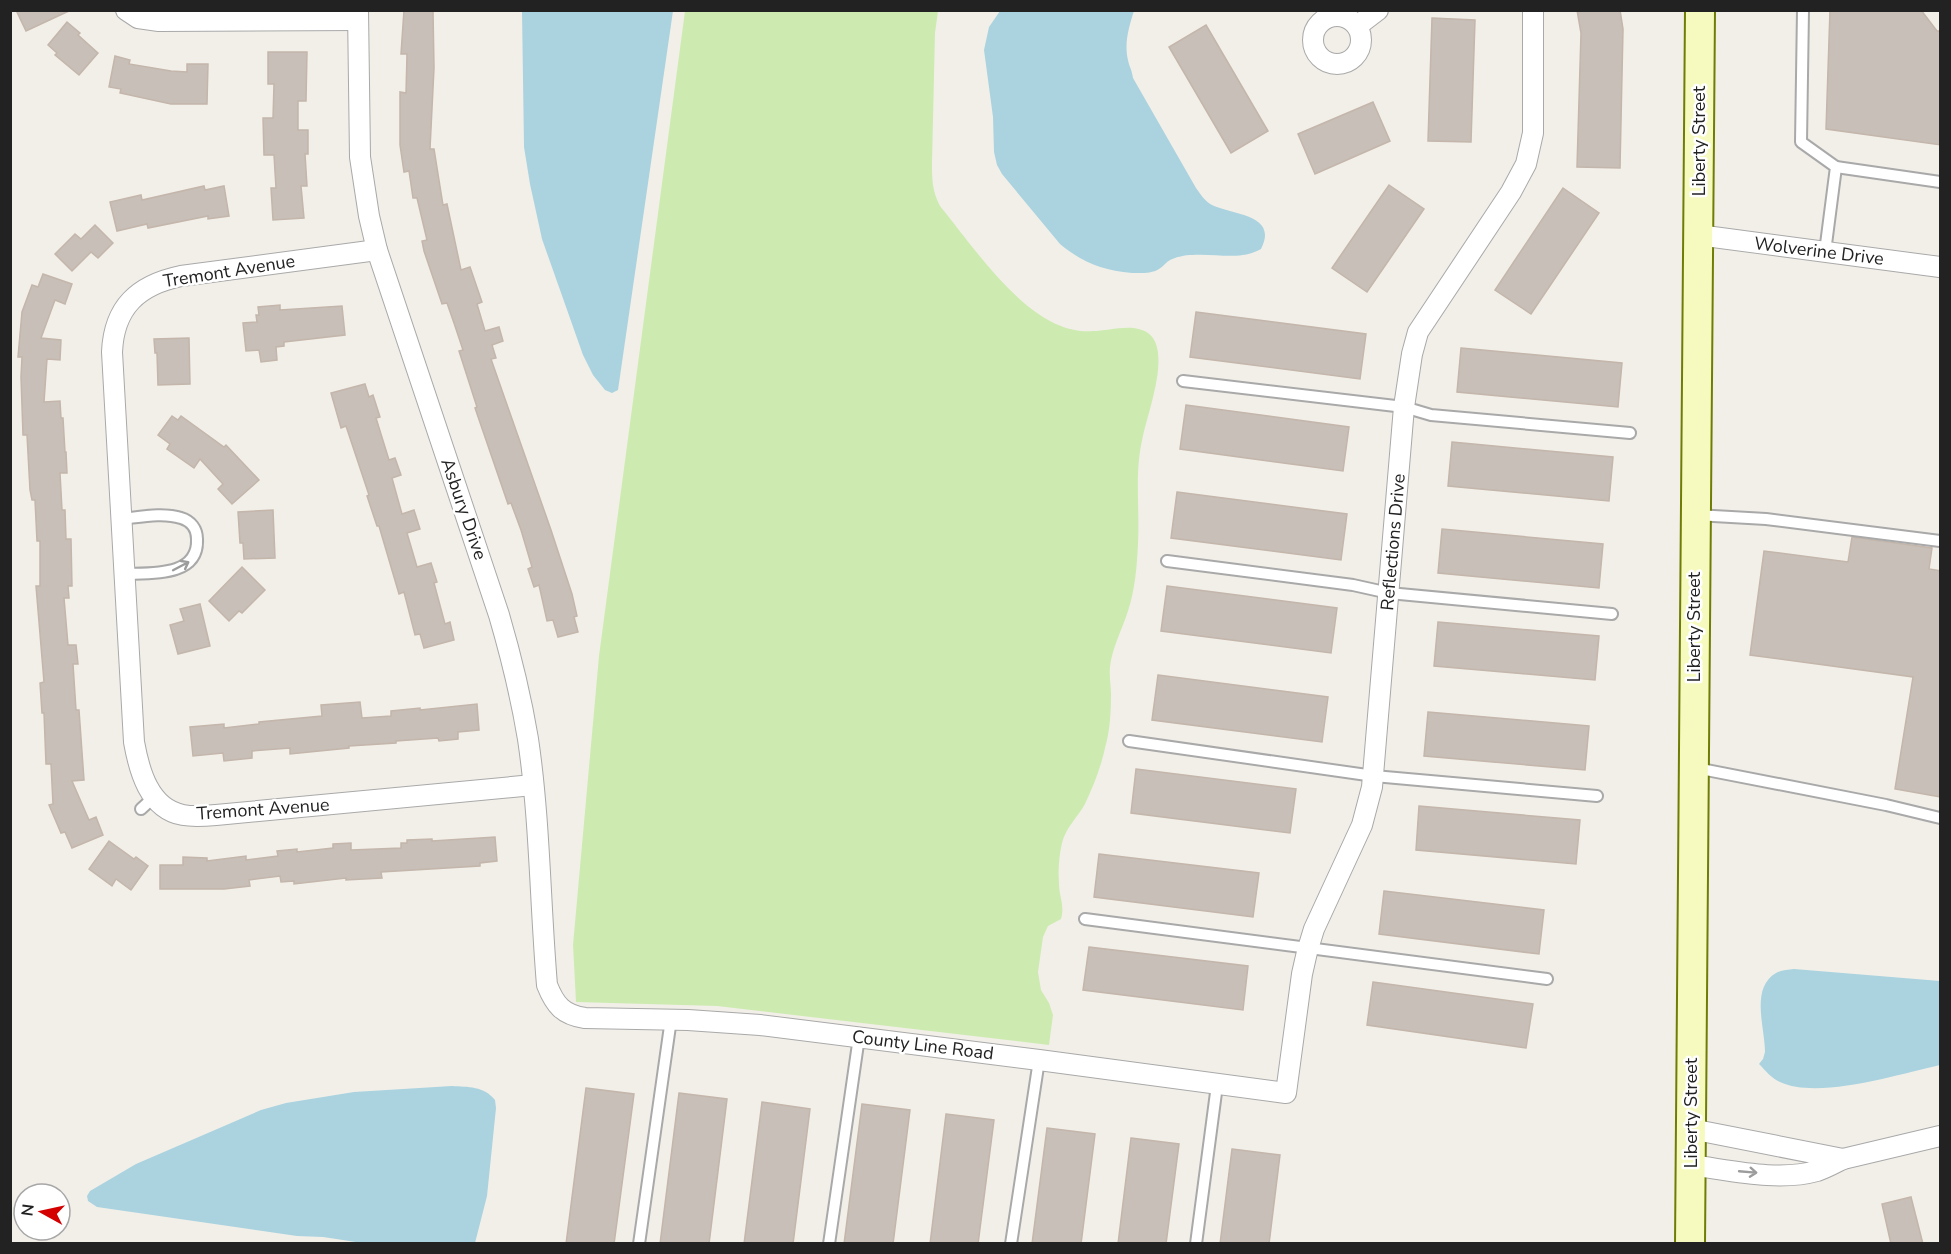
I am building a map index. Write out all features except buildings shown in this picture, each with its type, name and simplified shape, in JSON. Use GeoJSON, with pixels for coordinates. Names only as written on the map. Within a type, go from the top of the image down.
{"type":"FeatureCollection","features":[{"type":"Feature","properties":{"kind":"street"},"geometry":{"type":"LineString","coordinates":[[126,10],[138,18],[159,21],[358,15]]}},
{"type":"Feature","properties":{"kind":"street"},"geometry":{"type":"LineString","coordinates":[[1357,26],[1378,10]]}},
{"type":"Feature","properties":{"kind":"street","name":"Reflections Drive"},"geometry":{"type":"LineString","coordinates":[[1286,1093],[1302,974],[1308,949],[1314,929],[1362,825],[1374,776],[1404,407],[1412,354],[1418,332],[1511,192],[1526,164],[1533,133],[1533,10]]}},
{"type":"Feature","properties":{"kind":"street","name":"Liberty Street"},"geometry":{"type":"LineString","coordinates":[[1690,1244],[1700,10]]}},
{"type":"Feature","properties":{"kind":"street","name":"Asbury Drive"},"geometry":{"type":"LineString","coordinates":[[358,15],[360,157],[369,216],[377,250],[500,615],[519,693],[533,785],[547,985],[552,998],[561,1009]]}},
{"type":"Feature","properties":{"kind":"street","name":"Wolverine Drive"},"geometry":{"type":"LineString","coordinates":[[1698,235],[1941,267]]}},
{"type":"Feature","properties":{"kind":"street","name":"Tremont Avenue"},"geometry":{"type":"LineString","coordinates":[[377,250],[160,280],[144,288],[119,316],[113,334],[112,352],[134,742],[148,803],[182,815],[199,816],[533,785]]}},
{"type":"Feature","properties":{"kind":"street","name":"County Line Road"},"geometry":{"type":"LineString","coordinates":[[561,1009],[572,1016],[585,1018],[671,1019],[760,1025],[1039,1059],[1286,1093]]}},
{"type":"Feature","properties":{"kind":"street"},"geometry":{"type":"LineString","coordinates":[[1690,1129],[1843,1159]]}},
{"type":"Feature","properties":{"kind":"street"},"geometry":{"type":"LineString","coordinates":[[1690,1165],[1782,1175],[1818,1171],[1843,1159],[1941,1136]]}},
{"type":"Feature","properties":{"kind":"lane"},"geometry":{"type":"LineString","coordinates":[[1803,10],[1801,142],[1836,167],[1941,182]]}},
{"type":"Feature","properties":{"kind":"lane"},"geometry":{"type":"LineString","coordinates":[[1825,252],[1836,167]]}},
{"type":"Feature","properties":{"kind":"lane"},"geometry":{"type":"LineString","coordinates":[[1183,381],[1404,407],[1431,415],[1630,433]]}},
{"type":"Feature","properties":{"kind":"lane"},"geometry":{"type":"LineString","coordinates":[[1695,515],[1766,519],[1941,541]]}},
{"type":"Feature","properties":{"kind":"lane"},"geometry":{"type":"LineString","coordinates":[[122,519],[162,516],[182,518],[192,524],[197,534],[195,553],[182,567],[160,572],[124,574]]}},
{"type":"Feature","properties":{"kind":"lane"},"geometry":{"type":"LineString","coordinates":[[1167,561],[1353,585],[1389,593],[1612,614]]}},
{"type":"Feature","properties":{"kind":"lane"},"geometry":{"type":"LineString","coordinates":[[1129,741],[1374,776],[1597,796]]}},
{"type":"Feature","properties":{"kind":"lane"},"geometry":{"type":"LineString","coordinates":[[1693,767],[1941,818]]}},
{"type":"Feature","properties":{"kind":"lane"},"geometry":{"type":"LineString","coordinates":[[1085,919],[1547,979]]}},
{"type":"Feature","properties":{"kind":"lane"},"geometry":{"type":"LineString","coordinates":[[639,1244],[671,1019]]}},
{"type":"Feature","properties":{"kind":"lane"},"geometry":{"type":"LineString","coordinates":[[829,1244],[859,1037]]}},
{"type":"Feature","properties":{"kind":"lane"},"geometry":{"type":"LineString","coordinates":[[1011,1244],[1039,1059]]}},
{"type":"Feature","properties":{"kind":"lane"},"geometry":{"type":"LineString","coordinates":[[1196,1244],[1217,1085]]}},
{"type":"Feature","properties":{"kind":"green space"},"geometry":{"type":"Polygon","coordinates":[[[685,11],[938,11],[935,33],[932,180],[940,206],[995,274],[1011,291],[1044,318],[1072,330],[1141,329],[1153,338],[1157,348],[1156,386],[1140,450],[1135,578],[1126,618],[1111,660],[1111,708],[1108,735],[1091,791],[1066,832],[1062,843],[1059,858],[1061,919],[1048,926],[1043,937],[1038,972],[1041,990],[1053,1015],[1049,1045],[717,1006],[576,1002],[573,945],[599,656],[685,11]]]}},
{"type":"Feature","properties":{"kind":"water"},"geometry":{"type":"Polygon","coordinates":[[[522,11],[673,11],[618,390],[612,393],[605,390],[593,375],[583,355],[542,239],[524,147],[522,11]]]}},
{"type":"Feature","properties":{"kind":"water"},"geometry":{"type":"Polygon","coordinates":[[[1000,11],[1134,11],[1127,41],[1128,62],[1133,78],[1196,188],[1212,205],[1259,222],[1264,229],[1265,237],[1261,249],[1236,256],[1184,256],[1170,260],[1153,272],[1132,273],[1093,264],[1060,244],[997,165],[984,50],[989,27],[1000,11]]]}},
{"type":"Feature","properties":{"kind":"water"},"geometry":{"type":"Polygon","coordinates":[[[1794,969],[1940,981],[1940,1065],[1837,1087],[1796,1087],[1774,1079],[1759,1064],[1765,1052],[1761,998],[1768,980],[1778,972],[1794,969]]]}},
{"type":"Feature","properties":{"kind":"water"},"geometry":{"type":"Polygon","coordinates":[[[452,1086],[481,1090],[495,1100],[487,1196],[475,1243],[369,1244],[97,1207],[88,1201],[87,1196],[90,1191],[136,1164],[261,1110],[286,1103],[354,1092],[452,1086]]]}}]}
